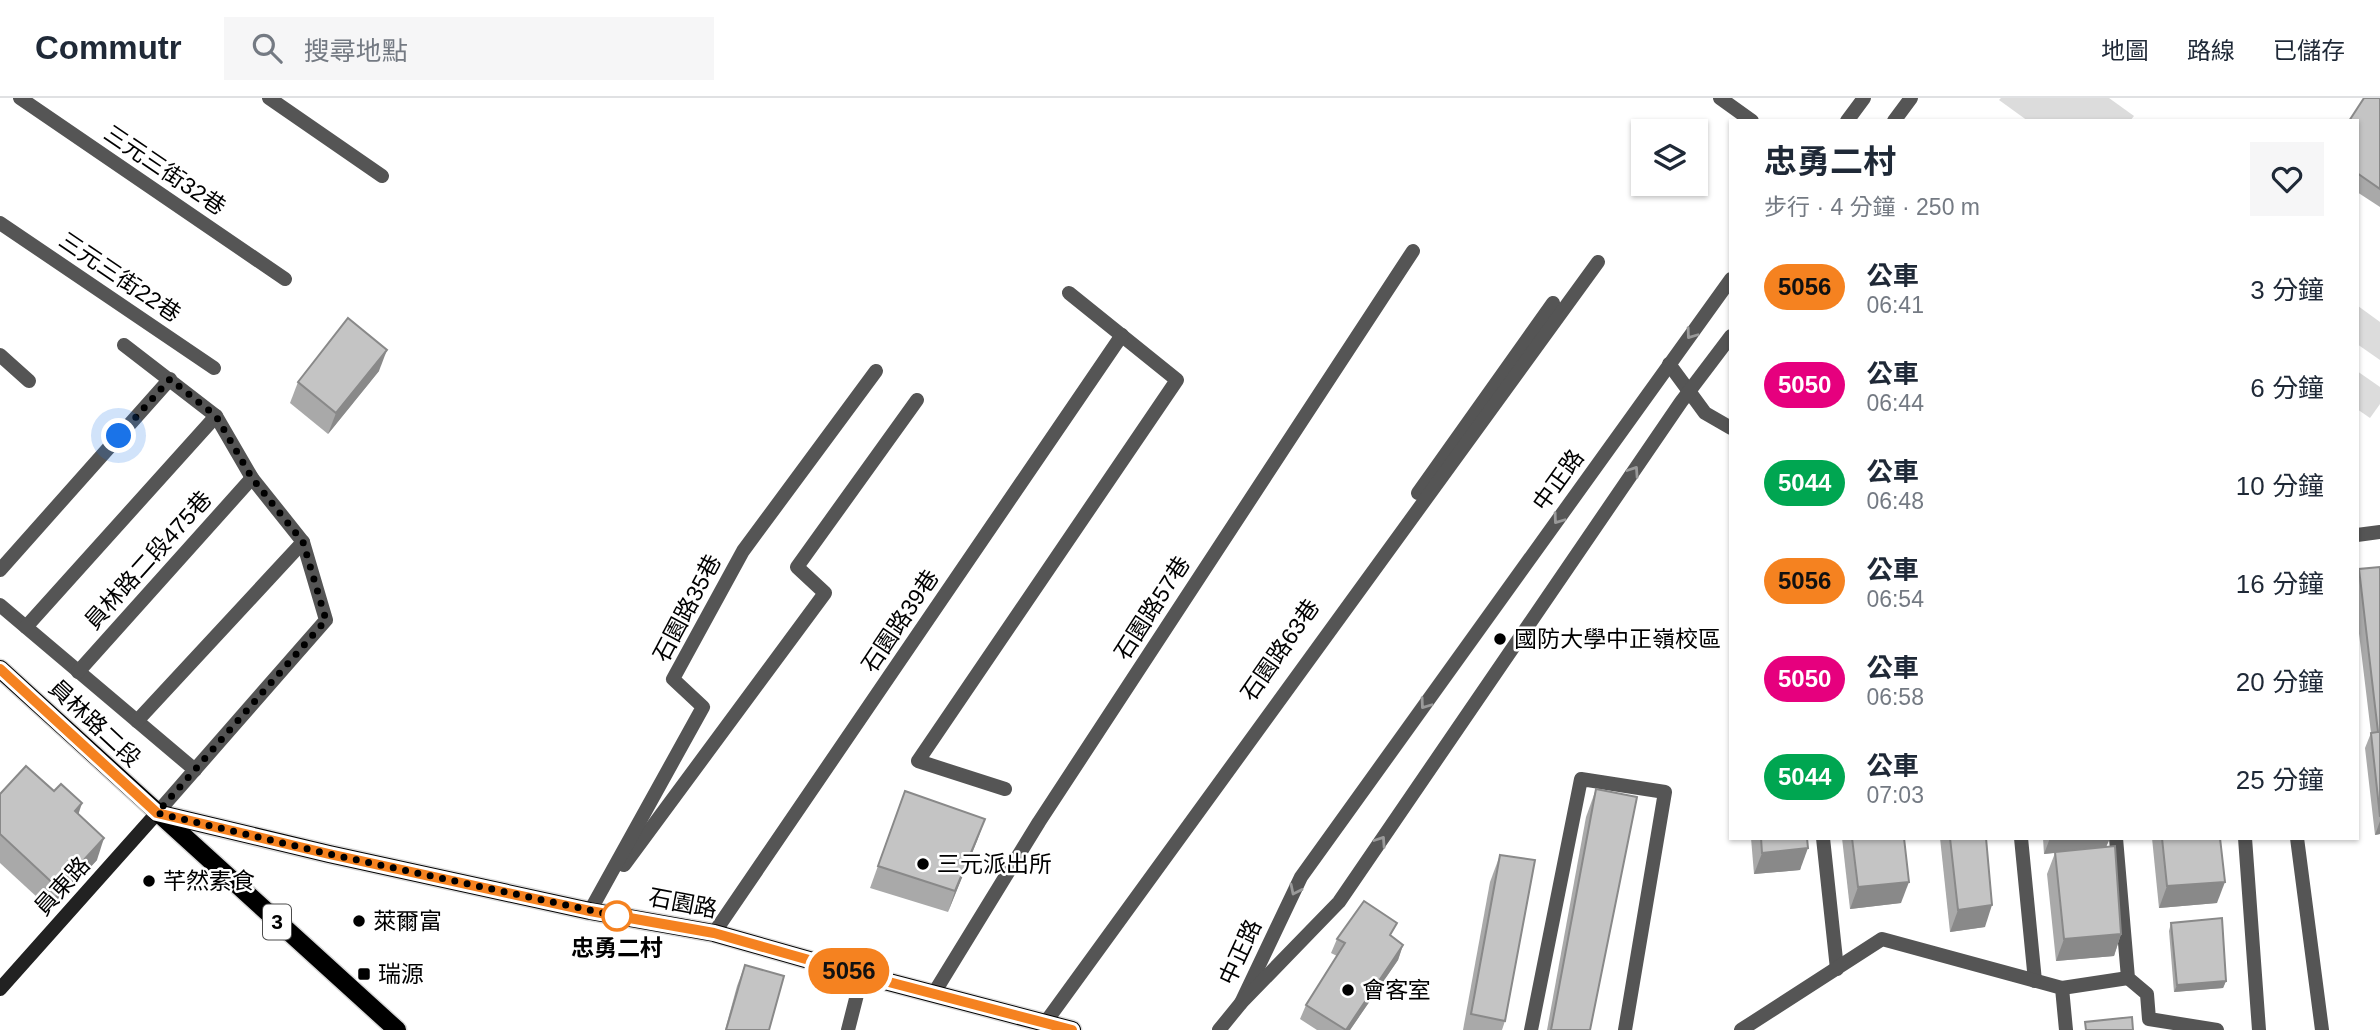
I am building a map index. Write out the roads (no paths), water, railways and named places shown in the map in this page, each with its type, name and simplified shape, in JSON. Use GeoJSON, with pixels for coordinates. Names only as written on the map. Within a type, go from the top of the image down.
{"type":"FeatureCollection","features":[{"type":"Feature","properties":{"kind":"main road","name":"員林路二段"},"geometry":{"type":"LineString","coordinates":[[0,669],[157,813]]}},
{"type":"Feature","properties":{"kind":"main road","name":"石園路"},"geometry":{"type":"LineString","coordinates":[[157,813],[590,911],[714,933],[1072,1030]]}},
{"type":"Feature","properties":{"kind":"main road","name":"3"},"geometry":{"type":"LineString","coordinates":[[157,813],[397,1030]]}},
{"type":"Feature","properties":{"kind":"street","name":"員東路"},"geometry":{"type":"LineString","coordinates":[[0,989],[157,813]]}},
{"type":"Feature","properties":{"kind":"lane","name":"三元三街32巷"},"geometry":{"type":"LineString","coordinates":[[20,98],[285,279]]}},
{"type":"Feature","properties":{"kind":"lane"},"geometry":{"type":"LineString","coordinates":[[269,98],[382,176]]}},
{"type":"Feature","properties":{"kind":"lane"},"geometry":{"type":"LineString","coordinates":[[1720,98],[1749,119]]}},
{"type":"Feature","properties":{"kind":"lane"},"geometry":{"type":"LineString","coordinates":[[1848,119],[1864,98]]}},
{"type":"Feature","properties":{"kind":"lane"},"geometry":{"type":"LineString","coordinates":[[1895,119],[1911,98]]}},
{"type":"Feature","properties":{"kind":"lane","name":"三元三街22巷"},"geometry":{"type":"LineString","coordinates":[[0,223],[214,368]]}},
{"type":"Feature","properties":{"kind":"lane","name":"石園路57巷"},"geometry":{"type":"LineString","coordinates":[[934,993],[1039,822],[1413,251]]}},
{"type":"Feature","properties":{"kind":"lane"},"geometry":{"type":"LineString","coordinates":[[1045,1023],[1598,262]]}},
{"type":"Feature","properties":{"kind":"lane","name":"中正路"},"geometry":{"type":"LineString","coordinates":[[1241,1003],[1301,877],[1729,282]]}},
{"type":"Feature","properties":{"kind":"lane"},"geometry":{"type":"LineString","coordinates":[[1005,789],[918,761],[1177,380],[1069,293]]}},
{"type":"Feature","properties":{"kind":"lane","name":"石園路63巷"},"geometry":{"type":"LineString","coordinates":[[1045,1023],[1553,303]]}},
{"type":"Feature","properties":{"kind":"lane","name":"石園路39巷"},"geometry":{"type":"LineString","coordinates":[[714,933],[1122,335]]}},
{"type":"Feature","properties":{"kind":"lane","name":"中正路"},"geometry":{"type":"LineString","coordinates":[[1241,1003],[1339,902],[1673,414],[1729,339]]}},
{"type":"Feature","properties":{"kind":"lane"},"geometry":{"type":"LineString","coordinates":[[124,345],[216,416],[252,478],[303,542],[326,620],[157,813]]}},
{"type":"Feature","properties":{"kind":"lane"},"geometry":{"type":"LineString","coordinates":[[0,355],[29,381]]}},
{"type":"Feature","properties":{"kind":"lane"},"geometry":{"type":"LineString","coordinates":[[1669,364],[1705,413],[1729,427]]}},
{"type":"Feature","properties":{"kind":"lane","name":"石園路35巷"},"geometry":{"type":"LineString","coordinates":[[590,911],[703,707],[673,679],[743,551],[876,371]]}},
{"type":"Feature","properties":{"kind":"lane"},"geometry":{"type":"LineString","coordinates":[[0,570],[170,379]]}},
{"type":"Feature","properties":{"kind":"lane"},"geometry":{"type":"LineString","coordinates":[[590,911],[825,593],[797,566],[917,400]]}},
{"type":"Feature","properties":{"kind":"lane","name":"員林路二段475巷"},"geometry":{"type":"LineString","coordinates":[[26,627],[216,416]]}},
{"type":"Feature","properties":{"kind":"lane","name":"員林路二段475巷"},"geometry":{"type":"LineString","coordinates":[[78,672],[252,478]]}},
{"type":"Feature","properties":{"kind":"lane"},"geometry":{"type":"LineString","coordinates":[[2359,535],[2380,532]]}},
{"type":"Feature","properties":{"kind":"lane"},"geometry":{"type":"LineString","coordinates":[[137,721],[303,542]]}},
{"type":"Feature","properties":{"kind":"lane"},"geometry":{"type":"LineString","coordinates":[[0,605],[195,770]]}},
{"type":"Feature","properties":{"kind":"lane"},"geometry":{"type":"LineString","coordinates":[[1531,1030],[1581,779],[1665,792],[1625,1030]]}},
{"type":"Feature","properties":{"kind":"lane"},"geometry":{"type":"LineString","coordinates":[[1823,840],[1837,969]]}},
{"type":"Feature","properties":{"kind":"lane"},"geometry":{"type":"LineString","coordinates":[[2021,840],[2035,981]]}},
{"type":"Feature","properties":{"kind":"lane"},"geometry":{"type":"LineString","coordinates":[[2116,840],[2128,978],[2147,994],[2150,1025],[2217,1030]]}},
{"type":"Feature","properties":{"kind":"lane"},"geometry":{"type":"LineString","coordinates":[[2245,840],[2259,1030]]}},
{"type":"Feature","properties":{"kind":"lane"},"geometry":{"type":"LineString","coordinates":[[2297,840],[2322,1030]]}},
{"type":"Feature","properties":{"kind":"lane"},"geometry":{"type":"LineString","coordinates":[[1741,1030],[1882,939],[2062,988],[2128,978]]}},
{"type":"Feature","properties":{"kind":"lane"},"geometry":{"type":"LineString","coordinates":[[848,1030],[862,975]]}},
{"type":"Feature","properties":{"kind":"lane"},"geometry":{"type":"LineString","coordinates":[[2062,988],[2066,1030]]}},
{"type":"Feature","properties":{"kind":"lane"},"geometry":{"type":"LineString","coordinates":[[1219,1030],[1241,1003]]}},
{"type":"Feature","properties":{"kind":"place","name":"國防大學中正嶺校區"},"geometry":{"type":"Point","coordinates":[1500,639]}},
{"type":"Feature","properties":{"kind":"place","name":"三元派出所"},"geometry":{"type":"Point","coordinates":[923,864]}},
{"type":"Feature","properties":{"kind":"place","name":"芊然素食"},"geometry":{"type":"Point","coordinates":[149,881]}},
{"type":"Feature","properties":{"kind":"place","name":"忠勇二村"},"geometry":{"type":"Point","coordinates":[617,916]}},
{"type":"Feature","properties":{"kind":"place","name":"萊爾富"},"geometry":{"type":"Point","coordinates":[359,921]}},
{"type":"Feature","properties":{"kind":"place","name":"瑞源"},"geometry":{"type":"Point","coordinates":[364,974]}},
{"type":"Feature","properties":{"kind":"place","name":"會客室"},"geometry":{"type":"Point","coordinates":[1348,990]}}]}
